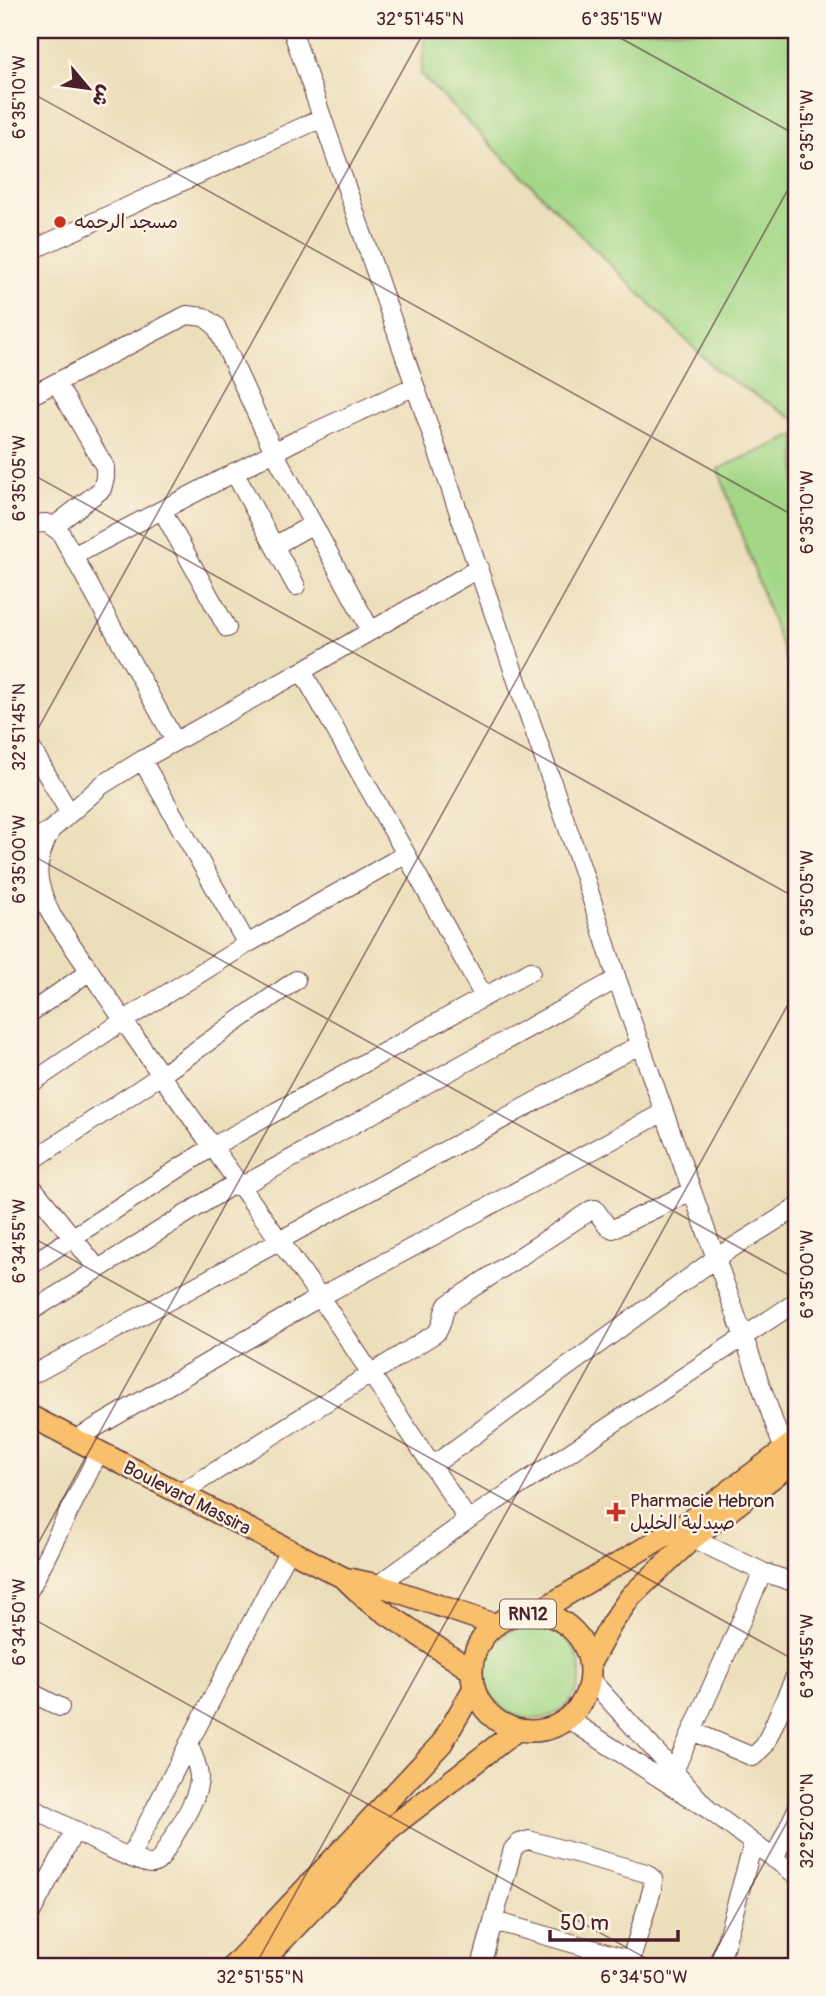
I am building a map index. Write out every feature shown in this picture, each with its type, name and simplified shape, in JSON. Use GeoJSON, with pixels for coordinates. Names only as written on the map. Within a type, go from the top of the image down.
{"type":"FeatureCollection","features":[{"type":"Feature","properties":{"kind":"main road","name":"Boulevard Massira"},"geometry":{"type":"LineString","coordinates":[[30,1416],[373,1593],[495,1625]]}},
{"type":"Feature","properties":{"kind":"main road","name":"RN12"},"geometry":{"type":"LineString","coordinates":[[536,1613],[683,1534],[792,1454]]}},
{"type":"Feature","properties":{"kind":"main road","name":"RN12"},"geometry":{"type":"LineString","coordinates":[[568,1719],[583,1701],[590,1671],[611,1623],[683,1534]]}},
{"type":"Feature","properties":{"kind":"main road"},"geometry":{"type":"LineString","coordinates":[[373,1593],[473,1679],[480,1703],[502,1724],[517,1730],[535,1732],[553,1728],[568,1719]]}},
{"type":"Feature","properties":{"kind":"main road","name":"RN12"},"geometry":{"type":"LineString","coordinates":[[258,1966],[383,1822],[442,1743],[473,1679],[475,1653],[483,1638],[495,1625],[515,1615],[536,1613],[551,1616],[571,1629],[585,1648],[590,1671]]}},
{"type":"Feature","properties":{"kind":"main road","name":"RN12"},"geometry":{"type":"LineString","coordinates":[[233,1966],[383,1822],[517,1730]]}},
{"type":"Feature","properties":{"kind":"street"},"geometry":{"type":"LineString","coordinates":[[292,30],[742,1336],[792,1454]]}},
{"type":"Feature","properties":{"kind":"street"},"geometry":{"type":"LineString","coordinates":[[30,251],[322,118]]}},
{"type":"Feature","properties":{"kind":"street"},"geometry":{"type":"LineString","coordinates":[[30,396],[187,315],[204,317],[216,326],[274,452],[371,631]]}},
{"type":"Feature","properties":{"kind":"street"},"geometry":{"type":"LineString","coordinates":[[53,527],[102,489],[105,478],[105,467],[57,384]]}},
{"type":"Feature","properties":{"kind":"street"},"geometry":{"type":"LineString","coordinates":[[73,556],[274,452],[415,386]]}},
{"type":"Feature","properties":{"kind":"street"},"geometry":{"type":"LineString","coordinates":[[234,472],[296,586]]}},
{"type":"Feature","properties":{"kind":"street"},"geometry":{"type":"LineString","coordinates":[[162,510],[227,628]]}},
{"type":"Feature","properties":{"kind":"street"},"geometry":{"type":"LineString","coordinates":[[30,524],[47,523],[60,532],[175,741]]}},
{"type":"Feature","properties":{"kind":"street"},"geometry":{"type":"LineString","coordinates":[[276,545],[313,524]]}},
{"type":"Feature","properties":{"kind":"street"},"geometry":{"type":"LineString","coordinates":[[30,841],[51,830],[102,785],[142,760],[479,568]]}},
{"type":"Feature","properties":{"kind":"street"},"geometry":{"type":"LineString","coordinates":[[302,671],[484,997]]}},
{"type":"Feature","properties":{"kind":"street"},"geometry":{"type":"LineString","coordinates":[[30,746],[69,812]]}},
{"type":"Feature","properties":{"kind":"street"},"geometry":{"type":"LineString","coordinates":[[142,760],[247,944]]}},
{"type":"Feature","properties":{"kind":"street"},"geometry":{"type":"LineString","coordinates":[[51,830],[41,850],[34,876],[52,916],[123,1021],[320,1297],[468,1520]]}},
{"type":"Feature","properties":{"kind":"street"},"geometry":{"type":"LineString","coordinates":[[30,1084],[123,1021],[247,944],[406,854]]}},
{"type":"Feature","properties":{"kind":"street"},"geometry":{"type":"LineString","coordinates":[[30,1013],[90,971]]}},
{"type":"Feature","properties":{"kind":"street"},"geometry":{"type":"LineString","coordinates":[[30,1265],[212,1147],[531,971]]}},
{"type":"Feature","properties":{"kind":"street"},"geometry":{"type":"LineString","coordinates":[[30,1312],[239,1184],[617,979]]}},
{"type":"Feature","properties":{"kind":"street"},"geometry":{"type":"LineString","coordinates":[[30,1162],[161,1075],[296,980]]}},
{"type":"Feature","properties":{"kind":"street"},"geometry":{"type":"LineString","coordinates":[[30,1376],[641,1044]]}},
{"type":"Feature","properties":{"kind":"street"},"geometry":{"type":"LineString","coordinates":[[76,1439],[320,1297],[664,1112]]}},
{"type":"Feature","properties":{"kind":"street"},"geometry":{"type":"LineString","coordinates":[[30,1184],[98,1269]]}},
{"type":"Feature","properties":{"kind":"street"},"geometry":{"type":"LineString","coordinates":[[179,1494],[436,1333],[440,1329],[448,1304],[591,1210],[598,1212],[607,1226],[613,1229],[692,1191]]}},
{"type":"Feature","properties":{"kind":"street"},"geometry":{"type":"LineString","coordinates":[[432,1466],[716,1258],[796,1208]]}},
{"type":"Feature","properties":{"kind":"street"},"geometry":{"type":"LineString","coordinates":[[373,1593],[468,1520],[796,1302]]}},
{"type":"Feature","properties":{"kind":"street"},"geometry":{"type":"LineString","coordinates":[[30,1589],[99,1452]]}},
{"type":"Feature","properties":{"kind":"street"},"geometry":{"type":"LineString","coordinates":[[683,1534],[763,1572],[796,1583]]}},
{"type":"Feature","properties":{"kind":"street"},"geometry":{"type":"LineString","coordinates":[[130,1857],[289,1550]]}},
{"type":"Feature","properties":{"kind":"street"},"geometry":{"type":"LineString","coordinates":[[671,1777],[763,1572]]}},
{"type":"Feature","properties":{"kind":"street"},"geometry":{"type":"LineString","coordinates":[[590,1671],[671,1777]]}},
{"type":"Feature","properties":{"kind":"street"},"geometry":{"type":"LineString","coordinates":[[692,1731],[753,1757],[765,1745],[796,1674]]}},
{"type":"Feature","properties":{"kind":"street"},"geometry":{"type":"LineString","coordinates":[[30,1692],[60,1707]]}},
{"type":"Feature","properties":{"kind":"street"},"geometry":{"type":"LineString","coordinates":[[568,1719],[671,1777],[709,1810],[796,1875]]}},
{"type":"Feature","properties":{"kind":"street"},"geometry":{"type":"LineString","coordinates":[[30,1807],[130,1857],[150,1864],[161,1858],[199,1784],[199,1773],[188,1744]]}},
{"type":"Feature","properties":{"kind":"street"},"geometry":{"type":"LineString","coordinates":[[774,1859],[796,1811]]}},
{"type":"Feature","properties":{"kind":"street"},"geometry":{"type":"LineString","coordinates":[[30,1915],[75,1830]]}},
{"type":"Feature","properties":{"kind":"street"},"geometry":{"type":"LineString","coordinates":[[481,1966],[513,1849],[519,1843],[529,1840],[646,1873],[653,1879],[630,1963],[494,1921]]}},
{"type":"Feature","properties":{"kind":"street"},"geometry":{"type":"LineString","coordinates":[[719,1966],[753,1844]]}},
{"type":"Feature","properties":{"kind":"green space"},"geometry":{"type":"Polygon","coordinates":[[[426,30],[796,30],[796,420],[718,372],[421,75],[426,30]]]}},
{"type":"Feature","properties":{"kind":"green space"},"geometry":{"type":"Polygon","coordinates":[[[796,435],[796,687],[718,469],[796,435]]]}},
{"type":"Feature","properties":{"kind":"green space"},"geometry":{"type":"Polygon","coordinates":[[[533,1625],[551,1628],[567,1638],[577,1654],[580,1672],[577,1690],[567,1706],[551,1716],[533,1719],[515,1716],[499,1706],[489,1690],[486,1672],[489,1654],[499,1638],[515,1628],[533,1625]]]}},
{"type":"Feature","properties":{"kind":"place","name":"مسجد الرحمه"},"geometry":{"type":"Point","coordinates":[60,222]}},
{"type":"Feature","properties":{"kind":"place","name":"Pharmacie Hebron صيدلية الخليل"},"geometry":{"type":"Point","coordinates":[616,1512]}}]}
